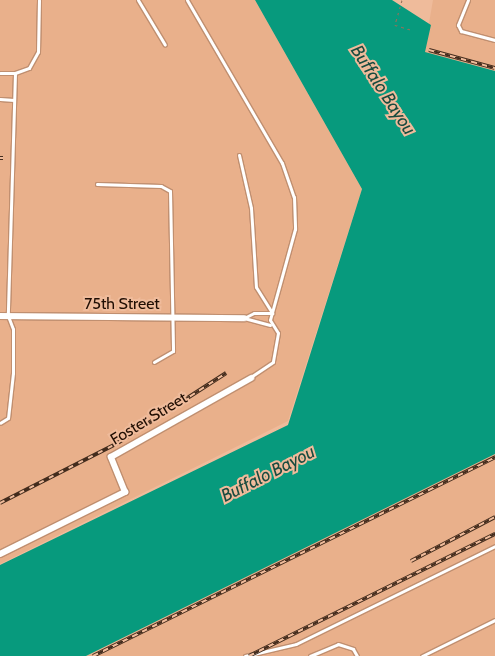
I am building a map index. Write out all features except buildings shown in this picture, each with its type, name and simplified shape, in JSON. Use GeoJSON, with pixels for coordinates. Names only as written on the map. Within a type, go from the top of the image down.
{"type":"FeatureCollection","features":[{"type":"Feature","properties":{"kind":"street","name":"75th Street"},"geometry":{"type":"LineString","coordinates":[[0,316],[244,318]]}},
{"type":"Feature","properties":{"kind":"street","name":"Foster Street"},"geometry":{"type":"LineString","coordinates":[[0,554],[125,492],[111,457],[250,378]]}},
{"type":"Feature","properties":{"kind":"lane"},"geometry":{"type":"LineString","coordinates":[[0,73],[15,73],[29,68],[38,52],[39,0]]}},
{"type":"Feature","properties":{"kind":"lane"},"geometry":{"type":"LineString","coordinates":[[138,0],[165,45]]}},
{"type":"Feature","properties":{"kind":"lane"},"geometry":{"type":"LineString","coordinates":[[187,0],[282,164],[294,197],[295,229],[270,325]]}},
{"type":"Feature","properties":{"kind":"lane"},"geometry":{"type":"LineString","coordinates":[[468,0],[458,25],[461,31],[495,40]]}},
{"type":"Feature","properties":{"kind":"lane"},"geometry":{"type":"LineString","coordinates":[[0,423],[8,418],[13,373],[14,329],[8,316],[15,73]]}},
{"type":"Feature","properties":{"kind":"lane"},"geometry":{"type":"LineString","coordinates":[[0,100],[14,100]]}},
{"type":"Feature","properties":{"kind":"lane"},"geometry":{"type":"LineString","coordinates":[[238,155],[251,208],[254,279],[272,313]]}},
{"type":"Feature","properties":{"kind":"lane"},"geometry":{"type":"LineString","coordinates":[[97,184],[162,186],[170,191],[174,318],[172,354],[154,362]]}},
{"type":"Feature","properties":{"kind":"lane"},"geometry":{"type":"LineString","coordinates":[[244,318],[254,313],[272,313]]}},
{"type":"Feature","properties":{"kind":"lane"},"geometry":{"type":"LineString","coordinates":[[244,318],[270,325],[278,333],[273,362],[250,378]]}},
{"type":"Feature","properties":{"kind":"lane"},"geometry":{"type":"LineString","coordinates":[[245,656],[296,644],[495,546]]}},
{"type":"Feature","properties":{"kind":"lane"},"geometry":{"type":"LineString","coordinates":[[422,656],[495,620]]}},
{"type":"Feature","properties":{"kind":"lane"},"geometry":{"type":"LineString","coordinates":[[310,656],[338,644],[353,649],[357,656]]}},
{"type":"Feature","properties":{"kind":"path"},"geometry":{"type":"LineString","coordinates":[[402,0],[395,25],[412,30]]}},
{"type":"Feature","properties":{"kind":"shaded area"},"geometry":{"type":"Polygon","coordinates":[[[0,0],[255,0],[362,189],[288,421],[0,564],[0,0]]]}},
{"type":"Feature","properties":{"kind":"shaded area"},"geometry":{"type":"Polygon","coordinates":[[[433,0],[495,0],[495,71],[424,52],[433,0]]]}},
{"type":"Feature","properties":{"kind":"shaded area"},"geometry":{"type":"Polygon","coordinates":[[[495,454],[495,656],[87,656],[350,525],[495,454]]]}},
{"type":"Feature","properties":{"kind":"water","name":"Buffalo Bayou"},"geometry":{"type":"Polygon","coordinates":[[[255,0],[392,0],[431,25],[425,52],[495,71],[495,454],[86,656],[0,656],[0,565],[288,425],[362,189],[255,0]]]}},
{"type":"Feature","properties":{"kind":"railway"},"geometry":{"type":"LineString","coordinates":[[429,50],[495,68]]}},
{"type":"Feature","properties":{"kind":"railway"},"geometry":{"type":"LineString","coordinates":[[0,503],[116,444],[226,373]]}},
{"type":"Feature","properties":{"kind":"railway"},"geometry":{"type":"LineString","coordinates":[[93,656],[495,457]]}},
{"type":"Feature","properties":{"kind":"railway"},"geometry":{"type":"LineString","coordinates":[[411,561],[495,517]]}},
{"type":"Feature","properties":{"kind":"railway"},"geometry":{"type":"LineString","coordinates":[[249,656],[495,534]]}}]}
